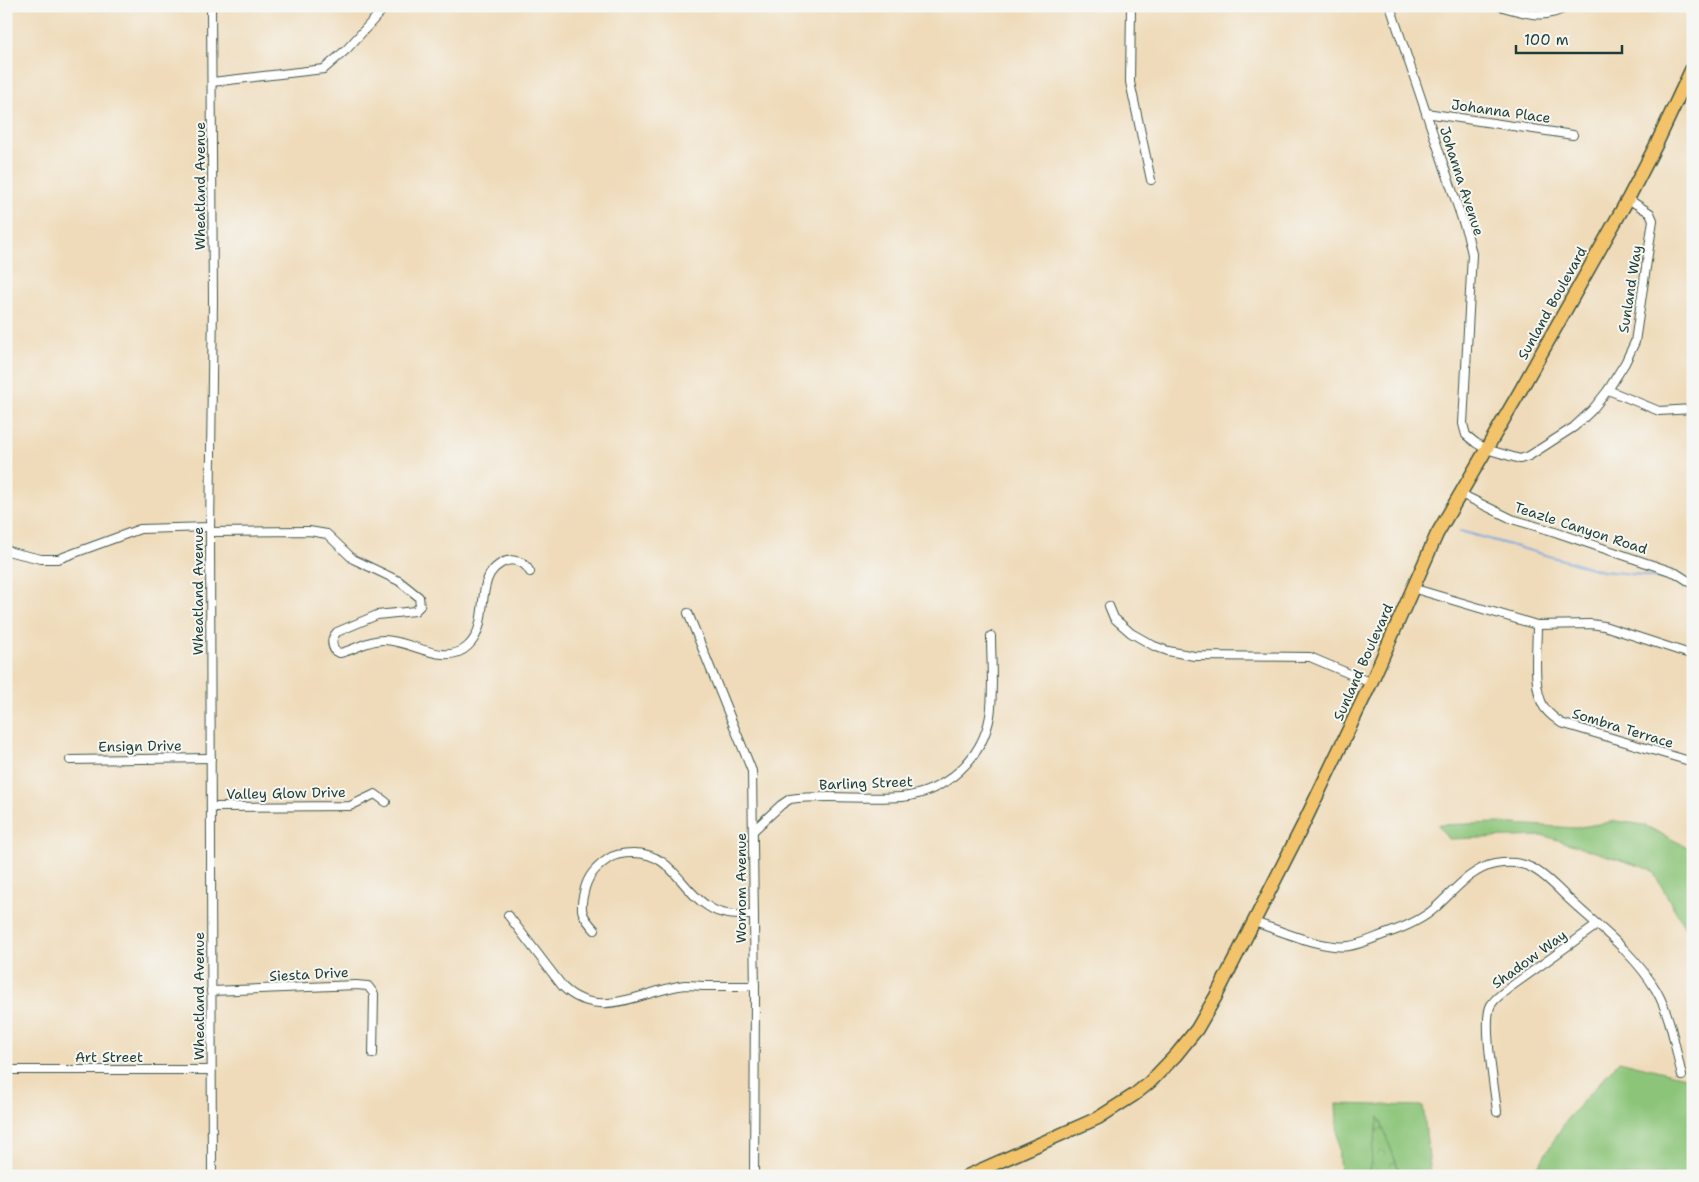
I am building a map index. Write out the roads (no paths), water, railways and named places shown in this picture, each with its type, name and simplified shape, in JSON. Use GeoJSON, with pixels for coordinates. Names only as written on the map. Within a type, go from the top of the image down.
{"type":"FeatureCollection","features":[{"type":"Feature","properties":{"kind":"main road","name":"Sunland Boulevard"},"geometry":{"type":"LineString","coordinates":[[967,1176],[1098,1118],[1150,1082],[1176,1055],[1197,1029],[1216,996],[1299,834],[1371,684],[1437,534],[1628,199],[1693,66]]}},
{"type":"Feature","properties":{"kind":"street","name":"Wheatland Avenue"},"geometry":{"type":"LineString","coordinates":[[212,6],[213,301],[210,530],[212,1176]]}},
{"type":"Feature","properties":{"kind":"street"},"geometry":{"type":"LineString","coordinates":[[212,82],[324,69],[347,49],[386,6]]}},
{"type":"Feature","properties":{"kind":"street"},"geometry":{"type":"LineString","coordinates":[[1131,6],[1130,82],[1152,180]]}},
{"type":"Feature","properties":{"kind":"street","name":"Johanna Avenue"},"geometry":{"type":"LineString","coordinates":[[1390,6],[1468,237],[1472,254],[1463,424],[1466,435],[1486,449]]}},
{"type":"Feature","properties":{"kind":"street"},"geometry":{"type":"LineString","coordinates":[[1500,6],[1533,16],[1546,15],[1568,6]]}},
{"type":"Feature","properties":{"kind":"street","name":"Johanna Place"},"geometry":{"type":"LineString","coordinates":[[1426,113],[1573,135]]}},
{"type":"Feature","properties":{"kind":"street","name":"Sunland Way"},"geometry":{"type":"LineString","coordinates":[[1486,449],[1520,459],[1530,456],[1574,427],[1592,410],[1626,363],[1635,342],[1653,220],[1650,213],[1628,199]]}},
{"type":"Feature","properties":{"kind":"street"},"geometry":{"type":"LineString","coordinates":[[1608,390],[1659,411],[1693,409]]}},
{"type":"Feature","properties":{"kind":"street","name":"Teazle Canyon Road"},"geometry":{"type":"LineString","coordinates":[[1461,494],[1512,519],[1552,530],[1676,573],[1693,584]]}},
{"type":"Feature","properties":{"kind":"street"},"geometry":{"type":"LineString","coordinates":[[6,549],[41,560],[58,559],[140,529],[309,531],[327,534],[353,559],[399,581],[419,597],[420,606],[415,611],[377,615],[337,632],[334,635],[332,644],[335,651],[340,653],[370,641],[384,640],[434,654],[447,654],[464,649],[476,634],[486,585],[492,572],[500,564],[514,560],[525,565],[530,572]]}},
{"type":"Feature","properties":{"kind":"street"},"geometry":{"type":"LineString","coordinates":[[1412,588],[1537,625],[1591,624],[1604,626],[1693,655]]}},
{"type":"Feature","properties":{"kind":"street"},"geometry":{"type":"LineString","coordinates":[[1109,606],[1114,618],[1131,633],[1154,646],[1168,651],[1194,656],[1310,657],[1371,684]]}},
{"type":"Feature","properties":{"kind":"street","name":"Wornom Avenue"},"geometry":{"type":"LineString","coordinates":[[688,613],[752,771],[755,986],[754,1176]]}},
{"type":"Feature","properties":{"kind":"street","name":"Sombra Terrace"},"geometry":{"type":"LineString","coordinates":[[1537,625],[1537,687],[1539,698],[1544,708],[1552,716],[1562,723],[1693,762]]}},
{"type":"Feature","properties":{"kind":"street","name":"Barling Street"},"geometry":{"type":"LineString","coordinates":[[754,830],[790,799],[900,797],[924,792],[947,782],[961,770],[972,756],[986,730],[991,706],[991,636]]}},
{"type":"Feature","properties":{"kind":"street","name":"Ensign Drive"},"geometry":{"type":"LineString","coordinates":[[70,760],[211,758]]}},
{"type":"Feature","properties":{"kind":"street","name":"Valley Glow Drive"},"geometry":{"type":"LineString","coordinates":[[211,807],[350,806],[375,794],[386,802]]}},
{"type":"Feature","properties":{"kind":"street"},"geometry":{"type":"LineString","coordinates":[[595,930],[584,918],[581,904],[585,885],[592,872],[611,857],[632,852],[648,854],[664,862],[695,896],[709,908],[731,915],[754,915]]}},
{"type":"Feature","properties":{"kind":"street"},"geometry":{"type":"LineString","coordinates":[[1254,922],[1324,945],[1350,946],[1397,930],[1422,918],[1477,871],[1495,864],[1509,862],[1532,868],[1635,960],[1657,990],[1671,1026],[1682,1076]]}},
{"type":"Feature","properties":{"kind":"street"},"geometry":{"type":"LineString","coordinates":[[508,915],[563,987],[572,996],[581,1000],[595,1003],[619,1002],[684,985],[755,986]]}},
{"type":"Feature","properties":{"kind":"street","name":"Shadow Way"},"geometry":{"type":"LineString","coordinates":[[1497,1112],[1489,1039],[1490,1006],[1495,999],[1509,988],[1597,925]]}},
{"type":"Feature","properties":{"kind":"street","name":"Siesta Drive"},"geometry":{"type":"LineString","coordinates":[[211,991],[365,986],[372,990],[374,994],[373,1054]]}},
{"type":"Feature","properties":{"kind":"street","name":"Art Street"},"geometry":{"type":"LineString","coordinates":[[6,1070],[211,1070]]}},
{"type":"Feature","properties":{"kind":"waterway"},"geometry":{"type":"LineString","coordinates":[[1460,531],[1602,571],[1643,575],[1672,581],[1683,580]]}}]}
